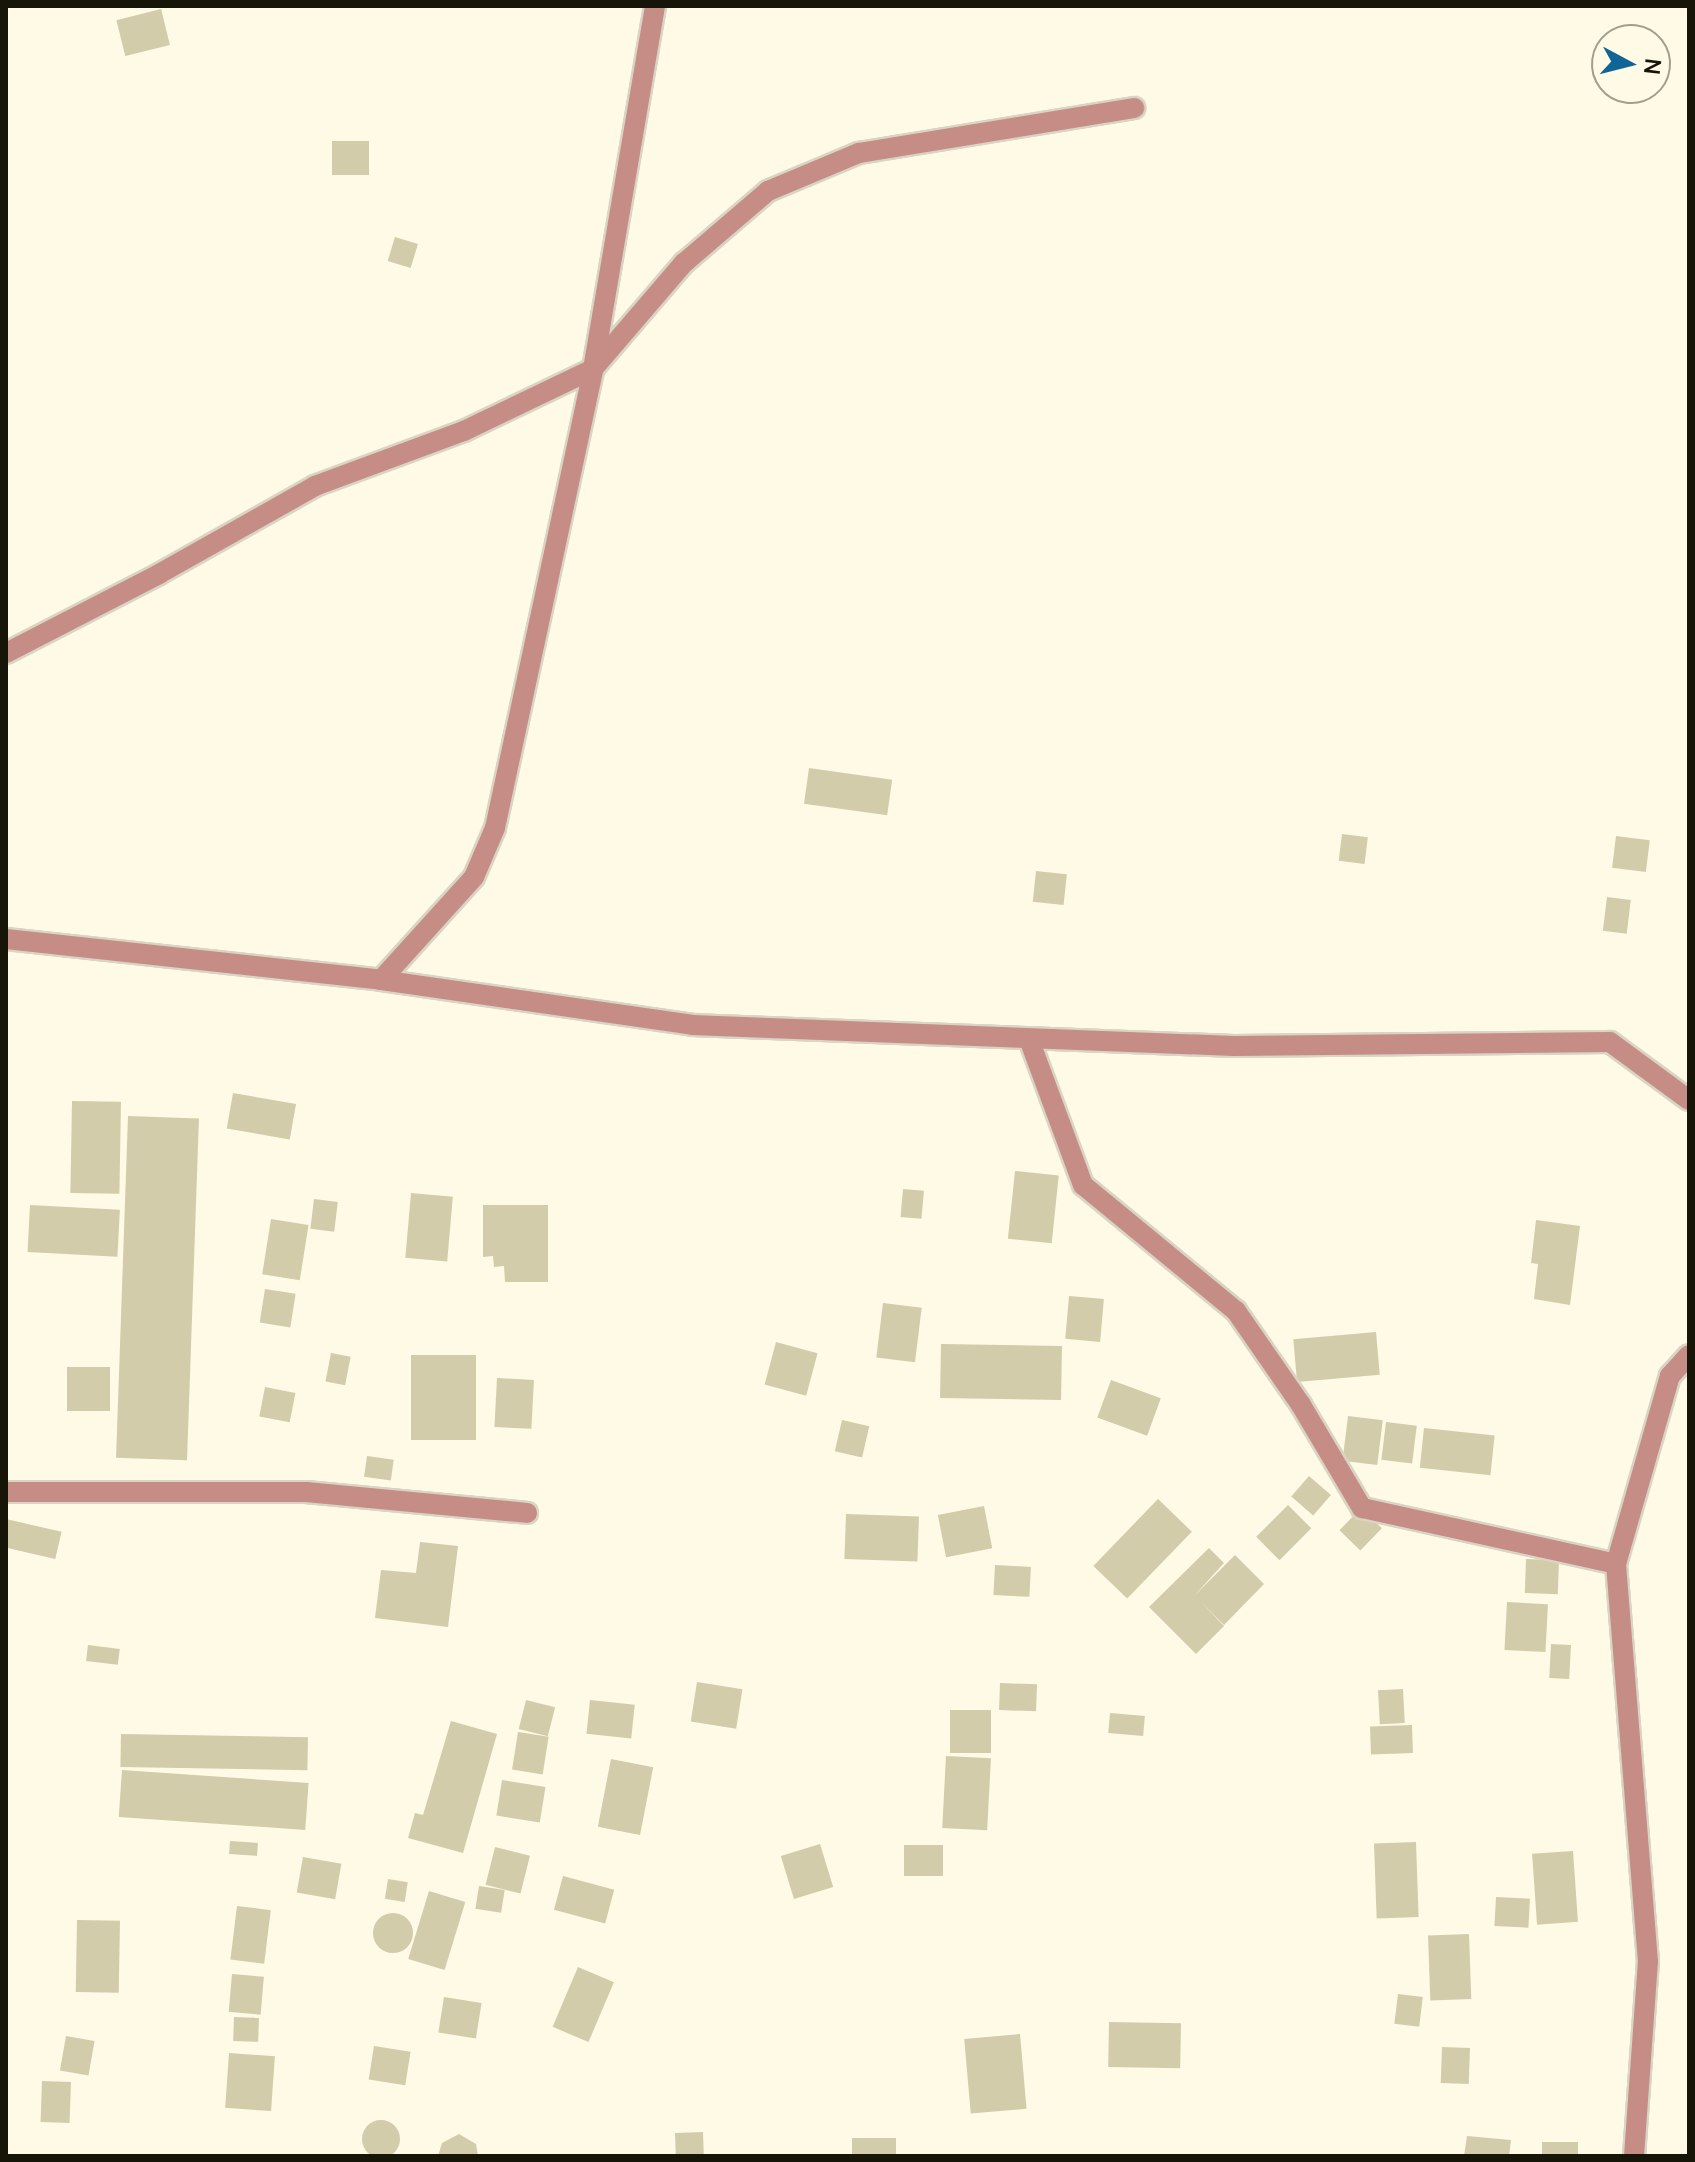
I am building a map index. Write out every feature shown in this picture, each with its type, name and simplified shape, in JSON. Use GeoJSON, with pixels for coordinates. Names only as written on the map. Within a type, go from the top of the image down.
{"type":"FeatureCollection","features":[{"type":"Feature","properties":{"kind":"street"},"geometry":{"type":"LineString","coordinates":[[381,980],[474,877],[495,828],[593,369],[655,6]]}},
{"type":"Feature","properties":{"kind":"street"},"geometry":{"type":"LineString","coordinates":[[6,653],[159,574],[315,486],[464,431],[593,369],[684,263],[768,191],[859,153],[1134,108]]}},
{"type":"Feature","properties":{"kind":"street"},"geometry":{"type":"LineString","coordinates":[[6,939],[381,980],[692,1025],[1234,1046],[1610,1042],[1689,1100]]}},
{"type":"Feature","properties":{"kind":"street"},"geometry":{"type":"LineString","coordinates":[[1029,1039],[1083,1185],[1236,1311],[1301,1405],[1362,1508],[1616,1564]]}},
{"type":"Feature","properties":{"kind":"street"},"geometry":{"type":"LineString","coordinates":[[1634,2156],[1648,1962],[1616,1564],[1670,1376],[1689,1355]]}},
{"type":"Feature","properties":{"kind":"street"},"geometry":{"type":"LineString","coordinates":[[6,1492],[306,1492],[527,1513]]}},
{"type":"Feature","properties":{"kind":"building"},"geometry":{"type":"Polygon","coordinates":[[[161,9],[170,45],[125,56],[116,20],[161,9]]]}},
{"type":"Feature","properties":{"kind":"building"},"geometry":{"type":"Polygon","coordinates":[[[332,141],[369,141],[369,175],[332,175],[332,141]]]}},
{"type":"Feature","properties":{"kind":"building"},"geometry":{"type":"Polygon","coordinates":[[[395,237],[418,244],[411,268],[388,261],[395,237]]]}},
{"type":"Feature","properties":{"kind":"building"},"geometry":{"type":"Polygon","coordinates":[[[809,768],[892,780],[887,815],[804,804],[809,768]]]}},
{"type":"Feature","properties":{"kind":"building"},"geometry":{"type":"Polygon","coordinates":[[[1342,834],[1368,837],[1365,864],[1339,861],[1342,834]]]}},
{"type":"Feature","properties":{"kind":"building"},"geometry":{"type":"Polygon","coordinates":[[[1616,836],[1650,840],[1646,872],[1612,868],[1616,836]]]}},
{"type":"Feature","properties":{"kind":"building"},"geometry":{"type":"Polygon","coordinates":[[[1036,871],[1067,874],[1064,905],[1033,902],[1036,871]]]}},
{"type":"Feature","properties":{"kind":"building"},"geometry":{"type":"Polygon","coordinates":[[[1607,897],[1631,900],[1627,934],[1603,931],[1607,897]]]}},
{"type":"Feature","properties":{"kind":"building"},"geometry":{"type":"Polygon","coordinates":[[[233,1093],[296,1104],[290,1140],[227,1128],[233,1093]]]}},
{"type":"Feature","properties":{"kind":"building"},"geometry":{"type":"Polygon","coordinates":[[[72,1101],[121,1102],[119,1194],[70,1193],[72,1101]]]}},
{"type":"Feature","properties":{"kind":"building"},"geometry":{"type":"Polygon","coordinates":[[[128,1116],[199,1118],[187,1460],[116,1458],[128,1116]]]}},
{"type":"Feature","properties":{"kind":"building"},"geometry":{"type":"Polygon","coordinates":[[[1015,1171],[1059,1176],[1052,1243],[1008,1239],[1015,1171]]]}},
{"type":"Feature","properties":{"kind":"building"},"geometry":{"type":"Polygon","coordinates":[[[903,1189],[924,1191],[921,1219],[901,1217],[903,1189]]]}},
{"type":"Feature","properties":{"kind":"building"},"geometry":{"type":"Polygon","coordinates":[[[411,1193],[453,1197],[447,1261],[405,1258],[411,1193]]]}},
{"type":"Feature","properties":{"kind":"building"},"geometry":{"type":"Polygon","coordinates":[[[314,1199],[338,1202],[334,1232],[310,1229],[314,1199]]]}},
{"type":"Feature","properties":{"kind":"building"},"geometry":{"type":"Polygon","coordinates":[[[30,1205],[120,1210],[117,1257],[28,1252],[30,1205]]]}},
{"type":"Feature","properties":{"kind":"building"},"geometry":{"type":"Polygon","coordinates":[[[483,1205],[548,1205],[548,1282],[505,1282],[504,1266],[494,1267],[493,1256],[483,1257],[483,1205]]]}},
{"type":"Feature","properties":{"kind":"building"},"geometry":{"type":"Polygon","coordinates":[[[271,1219],[309,1225],[300,1280],[262,1274],[271,1219]]]}},
{"type":"Feature","properties":{"kind":"building"},"geometry":{"type":"Polygon","coordinates":[[[1536,1220],[1580,1226],[1570,1305],[1534,1299],[1538,1264],[1531,1263],[1536,1220]]]}},
{"type":"Feature","properties":{"kind":"building"},"geometry":{"type":"Polygon","coordinates":[[[265,1289],[296,1294],[290,1327],[260,1323],[265,1289]]]}},
{"type":"Feature","properties":{"kind":"building"},"geometry":{"type":"Polygon","coordinates":[[[1069,1296],[1104,1299],[1100,1342],[1065,1339],[1069,1296]]]}},
{"type":"Feature","properties":{"kind":"building"},"geometry":{"type":"Polygon","coordinates":[[[883,1303],[922,1308],[915,1362],[876,1358],[883,1303]]]}},
{"type":"Feature","properties":{"kind":"building"},"geometry":{"type":"Polygon","coordinates":[[[1376,1332],[1380,1375],[1297,1382],[1293,1339],[1376,1332]]]}},
{"type":"Feature","properties":{"kind":"building"},"geometry":{"type":"Polygon","coordinates":[[[776,1342],[818,1353],[806,1396],[765,1385],[776,1342]]]}},
{"type":"Feature","properties":{"kind":"building"},"geometry":{"type":"Polygon","coordinates":[[[941,1344],[1062,1346],[1061,1400],[940,1398],[941,1344]]]}},
{"type":"Feature","properties":{"kind":"building"},"geometry":{"type":"Polygon","coordinates":[[[331,1353],[351,1357],[345,1385],[325,1381],[331,1353]]]}},
{"type":"Feature","properties":{"kind":"building"},"geometry":{"type":"Polygon","coordinates":[[[411,1355],[476,1355],[476,1440],[411,1440],[411,1355]]]}},
{"type":"Feature","properties":{"kind":"building"},"geometry":{"type":"Polygon","coordinates":[[[67,1367],[110,1367],[110,1411],[67,1411],[67,1367]]]}},
{"type":"Feature","properties":{"kind":"building"},"geometry":{"type":"Polygon","coordinates":[[[497,1378],[534,1380],[531,1429],[494,1427],[497,1378]]]}},
{"type":"Feature","properties":{"kind":"building"},"geometry":{"type":"Polygon","coordinates":[[[1111,1380],[1161,1398],[1147,1436],[1097,1418],[1111,1380]]]}},
{"type":"Feature","properties":{"kind":"building"},"geometry":{"type":"Polygon","coordinates":[[[265,1387],[295,1393],[290,1422],[259,1416],[265,1387]]]}},
{"type":"Feature","properties":{"kind":"building"},"geometry":{"type":"Polygon","coordinates":[[[1348,1416],[1383,1420],[1377,1465],[1343,1461],[1348,1416]]]}},
{"type":"Feature","properties":{"kind":"building"},"geometry":{"type":"Polygon","coordinates":[[[842,1420],[869,1426],[862,1457],[835,1451],[842,1420]]]}},
{"type":"Feature","properties":{"kind":"building"},"geometry":{"type":"Polygon","coordinates":[[[1386,1422],[1417,1426],[1412,1463],[1381,1460],[1386,1422]]]}},
{"type":"Feature","properties":{"kind":"building"},"geometry":{"type":"Polygon","coordinates":[[[1424,1428],[1495,1435],[1490,1475],[1420,1468],[1424,1428]]]}},
{"type":"Feature","properties":{"kind":"building"},"geometry":{"type":"Polygon","coordinates":[[[367,1456],[394,1460],[391,1481],[364,1477],[367,1456]]]}},
{"type":"Feature","properties":{"kind":"building"},"geometry":{"type":"Polygon","coordinates":[[[1309,1476],[1331,1495],[1313,1515],[1291,1496],[1309,1476]]]}},
{"type":"Feature","properties":{"kind":"building"},"geometry":{"type":"Polygon","coordinates":[[[1158,1499],[1192,1532],[1127,1599],[1093,1566],[1158,1499]]]}},
{"type":"Feature","properties":{"kind":"building"},"geometry":{"type":"Polygon","coordinates":[[[1288,1505],[1311,1528],[1280,1560],[1256,1537],[1288,1505]]]}},
{"type":"Feature","properties":{"kind":"building"},"geometry":{"type":"Polygon","coordinates":[[[984,1506],[992,1548],[946,1557],[938,1515],[984,1506]]]}},
{"type":"Feature","properties":{"kind":"building"},"geometry":{"type":"Polygon","coordinates":[[[1361,1508],[1382,1528],[1360,1550],[1339,1530],[1361,1508]]]}},
{"type":"Feature","properties":{"kind":"building"},"geometry":{"type":"Polygon","coordinates":[[[846,1514],[919,1517],[917,1562],[844,1559],[846,1514]]]}},
{"type":"Feature","properties":{"kind":"building"},"geometry":{"type":"Polygon","coordinates":[[[6,1519],[62,1532],[55,1559],[6,1548],[6,1519]]]}},
{"type":"Feature","properties":{"kind":"building"},"geometry":{"type":"Polygon","coordinates":[[[420,1542],[458,1546],[448,1627],[375,1618],[381,1570],[416,1573],[420,1542]]]}},
{"type":"Feature","properties":{"kind":"building"},"geometry":{"type":"Polygon","coordinates":[[[1209,1548],[1224,1563],[1194,1596],[1235,1555],[1264,1584],[1224,1625],[1201,1602],[1224,1626],[1196,1654],[1149,1607],[1209,1548]]]}},
{"type":"Feature","properties":{"kind":"building"},"geometry":{"type":"Polygon","coordinates":[[[1526,1559],[1559,1560],[1558,1594],[1525,1593],[1526,1559]]]}},
{"type":"Feature","properties":{"kind":"building"},"geometry":{"type":"Polygon","coordinates":[[[995,1565],[1031,1567],[1029,1597],[993,1595],[995,1565]]]}},
{"type":"Feature","properties":{"kind":"building"},"geometry":{"type":"Polygon","coordinates":[[[1507,1602],[1548,1604],[1545,1652],[1504,1650],[1507,1602]]]}},
{"type":"Feature","properties":{"kind":"building"},"geometry":{"type":"Polygon","coordinates":[[[1551,1644],[1571,1645],[1569,1679],[1549,1678],[1551,1644]]]}},
{"type":"Feature","properties":{"kind":"building"},"geometry":{"type":"Polygon","coordinates":[[[88,1645],[120,1649],[118,1665],[86,1661],[88,1645]]]}},
{"type":"Feature","properties":{"kind":"building"},"geometry":{"type":"Polygon","coordinates":[[[697,1682],[742,1689],[736,1729],[691,1722],[697,1682]]]}},
{"type":"Feature","properties":{"kind":"building"},"geometry":{"type":"Polygon","coordinates":[[[1000,1683],[1037,1684],[1036,1711],[999,1710],[1000,1683]]]}},
{"type":"Feature","properties":{"kind":"building"},"geometry":{"type":"Polygon","coordinates":[[[1403,1689],[1405,1723],[1380,1724],[1378,1690],[1403,1689]]]}},
{"type":"Feature","properties":{"kind":"building"},"geometry":{"type":"Polygon","coordinates":[[[526,1700],[555,1707],[548,1736],[519,1729],[526,1700]]]}},
{"type":"Feature","properties":{"kind":"building"},"geometry":{"type":"Polygon","coordinates":[[[590,1700],[635,1705],[631,1739],[586,1734],[590,1700]]]}},
{"type":"Feature","properties":{"kind":"building"},"geometry":{"type":"Polygon","coordinates":[[[950,1710],[991,1710],[991,1753],[950,1753],[950,1710]]]}},
{"type":"Feature","properties":{"kind":"building"},"geometry":{"type":"Polygon","coordinates":[[[1110,1713],[1145,1716],[1143,1736],[1108,1733],[1110,1713]]]}},
{"type":"Feature","properties":{"kind":"building"},"geometry":{"type":"Polygon","coordinates":[[[451,1721],[497,1734],[463,1853],[408,1838],[415,1813],[423,1815],[451,1721]]]}},
{"type":"Feature","properties":{"kind":"building"},"geometry":{"type":"Polygon","coordinates":[[[1412,1725],[1413,1753],[1371,1754],[1370,1726],[1412,1725]]]}},
{"type":"Feature","properties":{"kind":"building"},"geometry":{"type":"Polygon","coordinates":[[[518,1732],[549,1737],[543,1774],[512,1770],[518,1732]]]}},
{"type":"Feature","properties":{"kind":"building"},"geometry":{"type":"Polygon","coordinates":[[[121,1734],[308,1737],[307,1770],[120,1767],[121,1734]]]}},
{"type":"Feature","properties":{"kind":"building"},"geometry":{"type":"Polygon","coordinates":[[[946,1756],[991,1758],[987,1830],[942,1828],[946,1756]]]}},
{"type":"Feature","properties":{"kind":"building"},"geometry":{"type":"Polygon","coordinates":[[[611,1759],[653,1767],[640,1835],[598,1827],[611,1759]]]}},
{"type":"Feature","properties":{"kind":"building"},"geometry":{"type":"Polygon","coordinates":[[[122,1770],[309,1783],[305,1830],[119,1817],[122,1770]]]}},
{"type":"Feature","properties":{"kind":"building"},"geometry":{"type":"Polygon","coordinates":[[[502,1780],[545,1787],[540,1822],[496,1816],[502,1780]]]}},
{"type":"Feature","properties":{"kind":"building"},"geometry":{"type":"Polygon","coordinates":[[[230,1841],[258,1843],[257,1856],[229,1854],[230,1841]]]}},
{"type":"Feature","properties":{"kind":"building"},"geometry":{"type":"Polygon","coordinates":[[[1416,1842],[1419,1917],[1377,1918],[1374,1843],[1416,1842]]]}},
{"type":"Feature","properties":{"kind":"building"},"geometry":{"type":"Polygon","coordinates":[[[820,1844],[833,1887],[794,1899],[781,1856],[820,1844]]]}},
{"type":"Feature","properties":{"kind":"building"},"geometry":{"type":"Polygon","coordinates":[[[904,1845],[943,1845],[943,1876],[904,1876],[904,1845]]]}},
{"type":"Feature","properties":{"kind":"building"},"geometry":{"type":"Polygon","coordinates":[[[495,1847],[530,1856],[520,1894],[486,1885],[495,1847]]]}},
{"type":"Feature","properties":{"kind":"building"},"geometry":{"type":"Polygon","coordinates":[[[1573,1851],[1578,1922],[1537,1925],[1532,1854],[1573,1851]]]}},
{"type":"Feature","properties":{"kind":"building"},"geometry":{"type":"Polygon","coordinates":[[[303,1857],[341,1864],[335,1899],[297,1892],[303,1857]]]}},
{"type":"Feature","properties":{"kind":"building"},"geometry":{"type":"Polygon","coordinates":[[[563,1876],[614,1890],[605,1924],[554,1910],[563,1876]]]}},
{"type":"Feature","properties":{"kind":"building"},"geometry":{"type":"Polygon","coordinates":[[[388,1879],[408,1882],[405,1902],[385,1899],[388,1879]]]}},
{"type":"Feature","properties":{"kind":"building"},"geometry":{"type":"Polygon","coordinates":[[[479,1886],[505,1890],[501,1913],[475,1909],[479,1886]]]}},
{"type":"Feature","properties":{"kind":"building"},"geometry":{"type":"Polygon","coordinates":[[[429,1891],[465,1902],[445,1970],[408,1959],[429,1891]]]}},
{"type":"Feature","properties":{"kind":"building"},"geometry":{"type":"Polygon","coordinates":[[[1496,1897],[1530,1899],[1528,1928],[1494,1926],[1496,1897]]]}},
{"type":"Feature","properties":{"kind":"building"},"geometry":{"type":"Polygon","coordinates":[[[237,1906],[271,1910],[264,1964],[230,1960],[237,1906]]]}},
{"type":"Feature","properties":{"kind":"building"},"geometry":{"type":"Polygon","coordinates":[[[393,1913],[407,1919],[413,1933],[407,1947],[393,1953],[379,1947],[373,1933],[379,1919],[393,1913]]]}},
{"type":"Feature","properties":{"kind":"building"},"geometry":{"type":"Polygon","coordinates":[[[77,1920],[120,1921],[119,1993],[76,1992],[77,1920]]]}},
{"type":"Feature","properties":{"kind":"building"},"geometry":{"type":"Polygon","coordinates":[[[1469,1934],[1471,1999],[1430,2000],[1428,1935],[1469,1934]]]}},
{"type":"Feature","properties":{"kind":"building"},"geometry":{"type":"Polygon","coordinates":[[[578,1967],[614,1982],[589,2042],[553,2027],[578,1967]]]}},
{"type":"Feature","properties":{"kind":"building"},"geometry":{"type":"Polygon","coordinates":[[[232,1974],[264,1977],[261,2015],[229,2012],[232,1974]]]}},
{"type":"Feature","properties":{"kind":"building"},"geometry":{"type":"Polygon","coordinates":[[[1398,1994],[1423,1997],[1419,2027],[1394,2024],[1398,1994]]]}},
{"type":"Feature","properties":{"kind":"building"},"geometry":{"type":"Polygon","coordinates":[[[444,1997],[482,2003],[476,2039],[438,2033],[444,1997]]]}},
{"type":"Feature","properties":{"kind":"building"},"geometry":{"type":"Polygon","coordinates":[[[234,2017],[259,2018],[258,2042],[233,2041],[234,2017]]]}},
{"type":"Feature","properties":{"kind":"building"},"geometry":{"type":"Polygon","coordinates":[[[1109,2022],[1181,2023],[1180,2068],[1108,2067],[1109,2022]]]}},
{"type":"Feature","properties":{"kind":"building"},"geometry":{"type":"Polygon","coordinates":[[[1020,2034],[1027,2109],[971,2114],[964,2039],[1020,2034]]]}},
{"type":"Feature","properties":{"kind":"building"},"geometry":{"type":"Polygon","coordinates":[[[66,2036],[95,2041],[88,2076],[60,2070],[66,2036]]]}},
{"type":"Feature","properties":{"kind":"building"},"geometry":{"type":"Polygon","coordinates":[[[374,2046],[411,2052],[405,2085],[369,2080],[374,2046]]]}},
{"type":"Feature","properties":{"kind":"building"},"geometry":{"type":"Polygon","coordinates":[[[1442,2047],[1470,2048],[1469,2084],[1441,2083],[1442,2047]]]}},
{"type":"Feature","properties":{"kind":"building"},"geometry":{"type":"Polygon","coordinates":[[[229,2053],[275,2056],[271,2111],[225,2108],[229,2053]]]}},
{"type":"Feature","properties":{"kind":"building"},"geometry":{"type":"Polygon","coordinates":[[[42,2081],[71,2082],[70,2123],[41,2122],[42,2081]]]}},
{"type":"Feature","properties":{"kind":"building"},"geometry":{"type":"Polygon","coordinates":[[[381,2120],[395,2125],[400,2139],[395,2153],[381,2158],[367,2153],[362,2139],[367,2125],[381,2120]]]}},
{"type":"Feature","properties":{"kind":"building"},"geometry":{"type":"Polygon","coordinates":[[[703,2132],[704,2156],[676,2156],[675,2133],[703,2132]]]}},
{"type":"Feature","properties":{"kind":"building"},"geometry":{"type":"Polygon","coordinates":[[[459,2134],[476,2144],[478,2156],[438,2156],[442,2143],[459,2134]]]}},
{"type":"Feature","properties":{"kind":"building"},"geometry":{"type":"Polygon","coordinates":[[[1467,2136],[1511,2140],[1509,2156],[1464,2156],[1467,2136]]]}},
{"type":"Feature","properties":{"kind":"building"},"geometry":{"type":"Polygon","coordinates":[[[852,2138],[896,2138],[896,2156],[852,2156],[852,2138]]]}},
{"type":"Feature","properties":{"kind":"building"},"geometry":{"type":"Polygon","coordinates":[[[1542,2142],[1578,2142],[1578,2156],[1542,2156],[1542,2142]]]}}]}
